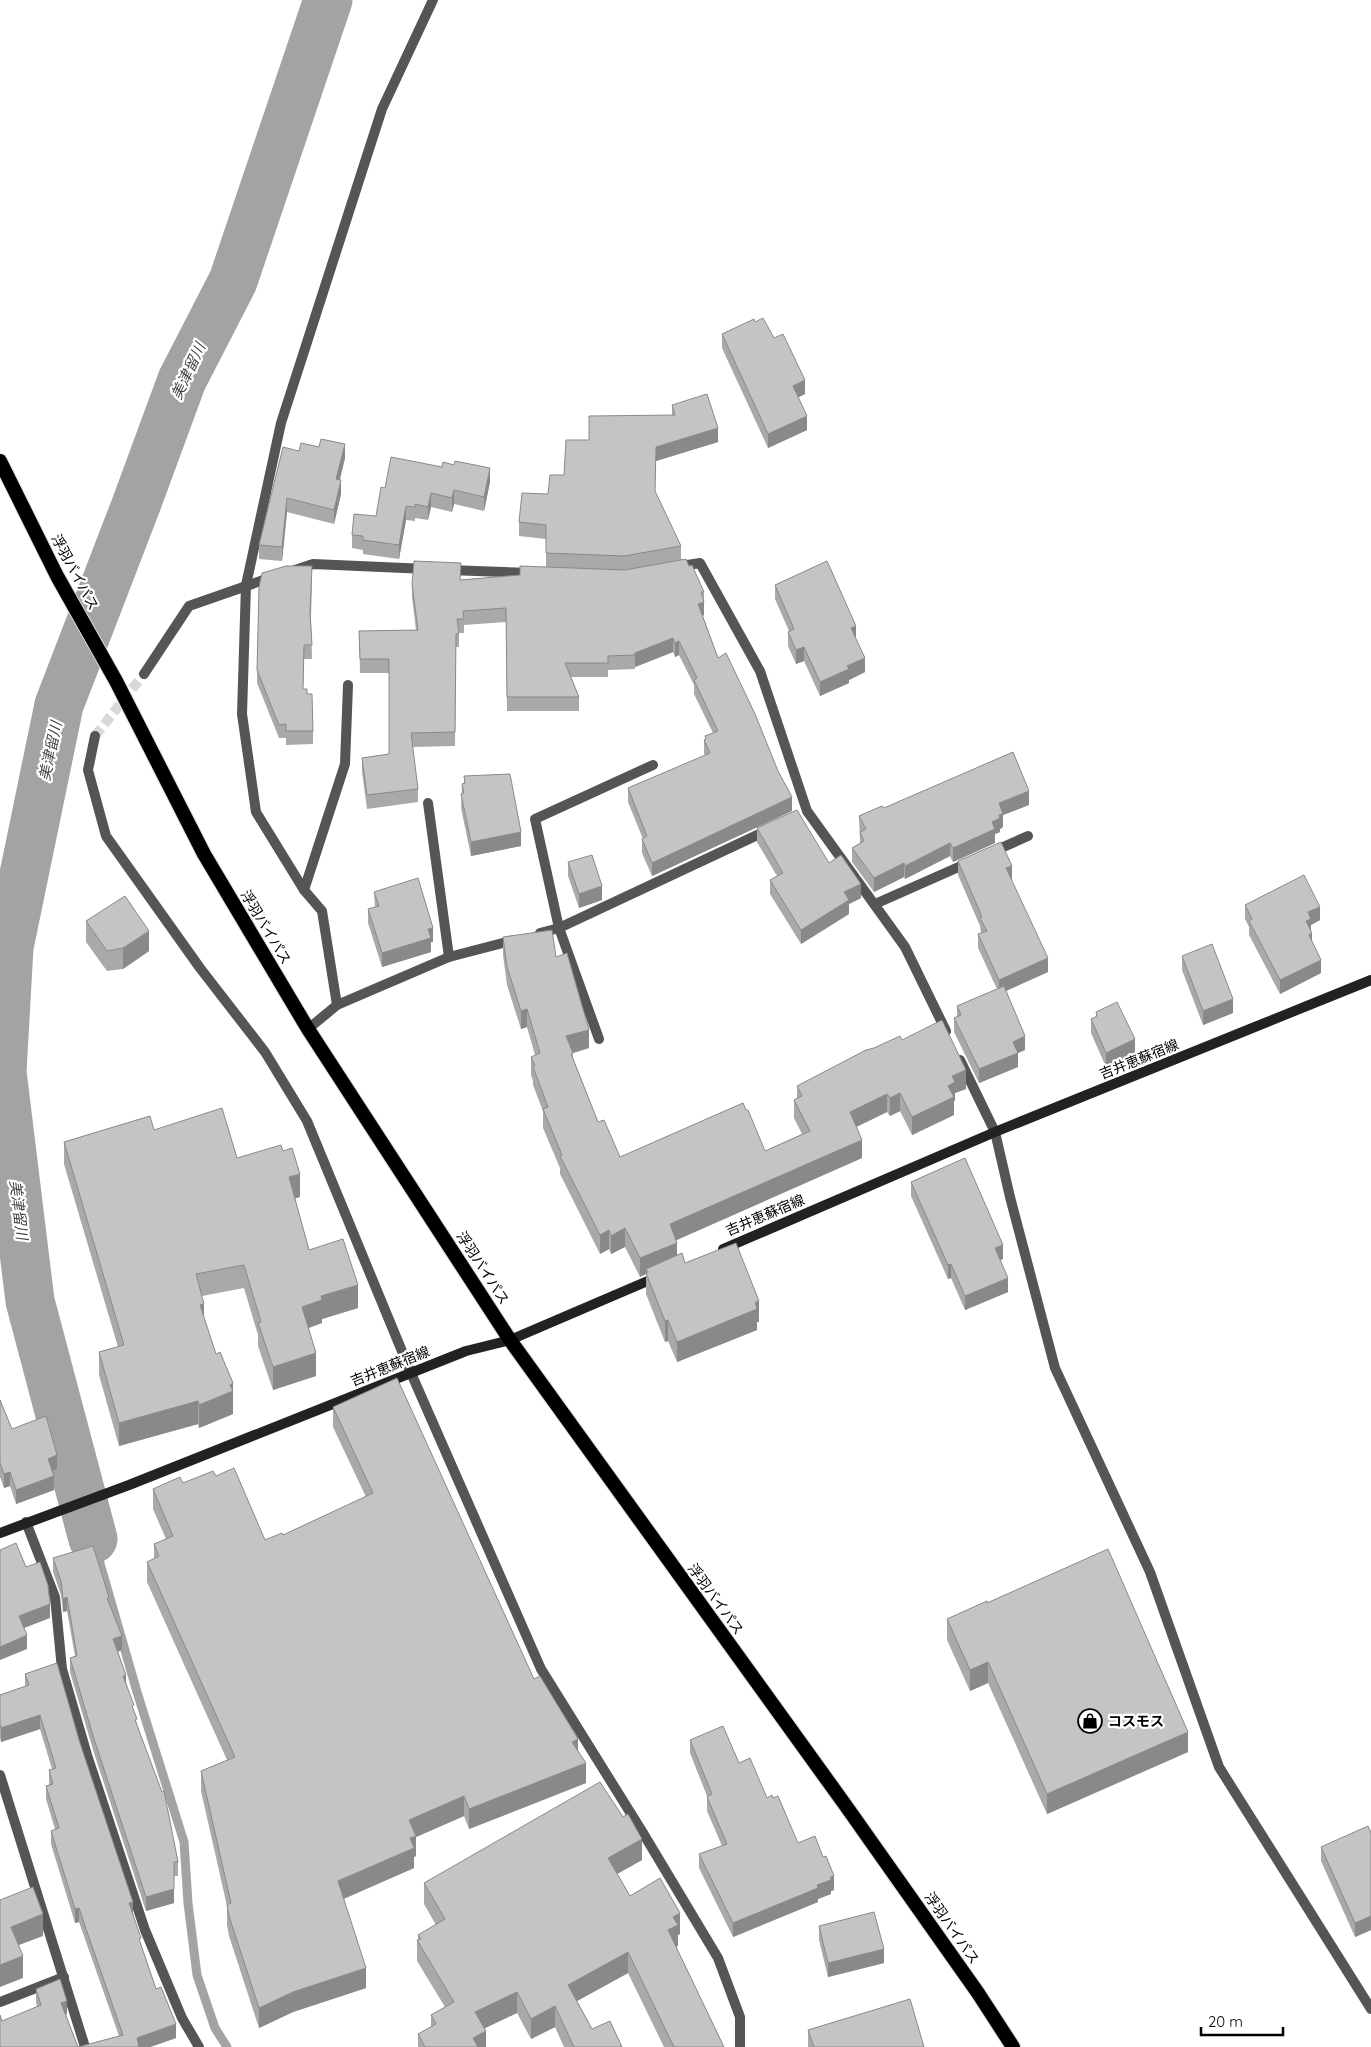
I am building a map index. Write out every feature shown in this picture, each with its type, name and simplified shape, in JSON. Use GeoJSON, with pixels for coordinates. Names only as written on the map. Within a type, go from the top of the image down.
{"type":"FeatureCollection","features":[{"type":"Feature","properties":{"kind":"highway","name":"浮羽バイパス"},"geometry":{"type":"LineString","coordinates":[[0,461],[57,576],[116,680],[204,854],[308,1030],[510,1340],[869,1839],[978,1993],[1013,2047]]}},
{"type":"Feature","properties":{"kind":"main road","name":"吉井恵蘇宿線"},"geometry":{"type":"LineString","coordinates":[[712,1253],[995,1132],[1371,980]]}},
{"type":"Feature","properties":{"kind":"main road","name":"吉井恵蘇宿線"},"geometry":{"type":"LineString","coordinates":[[0,1533],[129,1485],[410,1372],[466,1351],[510,1340],[666,1273]]}},
{"type":"Feature","properties":{"kind":"street"},"geometry":{"type":"LineString","coordinates":[[337,1006],[322,911],[304,890],[256,812],[242,714],[246,585],[281,423],[382,110],[432,0]]}},
{"type":"Feature","properties":{"kind":"street"},"geometry":{"type":"LineString","coordinates":[[663,570],[700,563],[760,671],[803,813],[875,904],[905,948],[995,1132],[1055,1368],[1150,1572],[1219,1767],[1371,2009]]}},
{"type":"Feature","properties":{"kind":"street"},"geometry":{"type":"LineString","coordinates":[[144,674],[189,606],[246,585],[313,564],[547,574]]}},
{"type":"Feature","properties":{"kind":"street"},"geometry":{"type":"LineString","coordinates":[[304,890],[345,764],[348,684]]}},
{"type":"Feature","properties":{"kind":"street"},"geometry":{"type":"LineString","coordinates":[[95,736],[88,770],[106,836],[200,968],[266,1052],[307,1121],[410,1372],[541,1669],[718,1958],[740,2017],[740,2047]]}},
{"type":"Feature","properties":{"kind":"street"},"geometry":{"type":"LineString","coordinates":[[599,1039],[559,928],[535,819],[653,765]]}},
{"type":"Feature","properties":{"kind":"street"},"geometry":{"type":"LineString","coordinates":[[428,803],[449,957]]}},
{"type":"Feature","properties":{"kind":"street"},"geometry":{"type":"LineString","coordinates":[[308,1030],[337,1006],[449,957],[559,928],[781,824]]}},
{"type":"Feature","properties":{"kind":"street"},"geometry":{"type":"LineString","coordinates":[[875,904],[1028,836]]}},
{"type":"Feature","properties":{"kind":"street"},"geometry":{"type":"LineString","coordinates":[[26,1522],[55,1597],[62,1669],[93,1773],[145,1930],[182,2018],[199,2047]]}},
{"type":"Feature","properties":{"kind":"street"},"geometry":{"type":"LineString","coordinates":[[0,1775],[85,2047]]}},
{"type":"Feature","properties":{"kind":"street"},"geometry":{"type":"LineString","coordinates":[[0,2002],[64,1976]]}},
{"type":"Feature","properties":{"kind":"building"},"geometry":{"type":"Polygon","coordinates":[[[763,318],[774,338],[783,334],[805,380],[793,386],[807,416],[768,434],[722,334],[754,319],[755,322],[763,318]]]}},
{"type":"Feature","properties":{"kind":"building"},"geometry":{"type":"Polygon","coordinates":[[[707,394],[718,428],[656,447],[655,491],[681,546],[624,556],[546,553],[546,525],[519,522],[522,493],[548,494],[550,475],[564,475],[566,440],[589,440],[589,416],[675,415],[672,405],[707,394]]]}},
{"type":"Feature","properties":{"kind":"building"},"geometry":{"type":"Polygon","coordinates":[[[321,439],[345,444],[336,479],[341,480],[334,510],[287,498],[282,547],[259,545],[283,447],[299,451],[301,443],[319,447],[321,439]]]}},
{"type":"Feature","properties":{"kind":"building"},"geometry":{"type":"Polygon","coordinates":[[[391,457],[442,467],[443,462],[454,465],[455,461],[490,468],[484,497],[454,490],[452,498],[431,493],[428,507],[415,504],[415,507],[406,506],[399,545],[363,540],[363,536],[352,535],[354,514],[376,516],[381,487],[385,488],[391,457]]]}},
{"type":"Feature","properties":{"kind":"building"},"geometry":{"type":"Polygon","coordinates":[[[686,559],[689,566],[692,565],[704,592],[701,592],[704,602],[698,604],[718,658],[726,653],[755,714],[778,771],[792,797],[652,863],[642,839],[647,836],[628,788],[710,753],[704,740],[706,739],[705,736],[718,731],[694,680],[697,678],[679,641],[675,643],[673,638],[635,653],[635,655],[608,656],[608,663],[565,663],[579,697],[507,697],[506,608],[463,611],[464,619],[457,619],[459,633],[456,634],[455,732],[411,733],[418,789],[367,795],[362,758],[389,754],[389,659],[360,659],[359,631],[418,630],[412,584],[414,561],[461,563],[460,580],[520,575],[520,566],[625,570],[686,559]]]}},
{"type":"Feature","properties":{"kind":"building"},"geometry":{"type":"Polygon","coordinates":[[[827,561],[856,626],[851,628],[865,658],[847,666],[849,669],[820,682],[804,647],[796,650],[788,632],[794,629],[775,585],[827,561]]]}},
{"type":"Feature","properties":{"kind":"building"},"geometry":{"type":"Polygon","coordinates":[[[286,566],[312,566],[310,613],[312,645],[304,645],[303,689],[307,689],[307,694],[312,694],[313,731],[286,731],[286,724],[279,725],[257,670],[259,587],[262,573],[286,566]]]}},
{"type":"Feature","properties":{"kind":"building"},"geometry":{"type":"Polygon","coordinates":[[[1013,752],[1029,791],[999,803],[1003,814],[999,815],[1000,818],[992,822],[995,829],[953,848],[950,843],[905,866],[904,863],[874,878],[852,848],[864,841],[860,832],[866,829],[859,816],[882,806],[884,808],[1013,752]]]}},
{"type":"Feature","properties":{"kind":"building"},"geometry":{"type":"Polygon","coordinates":[[[510,774],[521,832],[471,842],[461,794],[464,793],[462,784],[465,783],[464,776],[510,774]]]}},
{"type":"Feature","properties":{"kind":"building"},"geometry":{"type":"Polygon","coordinates":[[[797,810],[829,863],[841,855],[861,884],[844,892],[849,900],[801,930],[770,880],[783,873],[757,828],[797,810]]]}},
{"type":"Feature","properties":{"kind":"building"},"geometry":{"type":"Polygon","coordinates":[[[1001,842],[1012,866],[1006,868],[1048,958],[999,980],[978,934],[987,931],[958,861],[1001,842]]]}},
{"type":"Feature","properties":{"kind":"building"},"geometry":{"type":"Polygon","coordinates":[[[592,855],[602,886],[579,894],[568,862],[592,855]]]}},
{"type":"Feature","properties":{"kind":"building"},"geometry":{"type":"Polygon","coordinates":[[[1304,875],[1320,907],[1308,912],[1311,919],[1306,921],[1312,933],[1309,935],[1321,960],[1280,980],[1249,921],[1252,919],[1245,905],[1304,875]]]}},
{"type":"Feature","properties":{"kind":"building"},"geometry":{"type":"Polygon","coordinates":[[[418,878],[433,928],[428,929],[431,938],[382,953],[368,909],[379,906],[374,892],[418,878]]]}},
{"type":"Feature","properties":{"kind":"building"},"geometry":{"type":"Polygon","coordinates":[[[125,896],[149,931],[123,948],[107,951],[86,921],[125,896]]]}},
{"type":"Feature","properties":{"kind":"building"},"geometry":{"type":"Polygon","coordinates":[[[552,930],[556,957],[567,953],[589,1030],[566,1036],[573,1053],[571,1054],[598,1122],[604,1120],[620,1157],[743,1103],[746,1110],[748,1110],[765,1151],[810,1131],[794,1100],[802,1096],[797,1086],[866,1050],[900,1036],[902,1040],[942,1020],[966,1070],[952,1076],[955,1082],[948,1086],[954,1097],[912,1117],[900,1093],[890,1098],[887,1094],[850,1112],[862,1140],[670,1224],[677,1243],[640,1258],[625,1228],[611,1236],[609,1230],[600,1235],[560,1156],[562,1155],[543,1109],[548,1107],[531,1057],[540,1053],[527,1009],[521,1011],[507,967],[503,937],[552,930]]]}},
{"type":"Feature","properties":{"kind":"building"},"geometry":{"type":"Polygon","coordinates":[[[1212,944],[1233,999],[1203,1011],[1182,956],[1212,944]]]}},
{"type":"Feature","properties":{"kind":"building"},"geometry":{"type":"Polygon","coordinates":[[[1004,986],[1025,1036],[1013,1042],[1018,1053],[979,1069],[954,1018],[961,1015],[957,1006],[1004,986]]]}},
{"type":"Feature","properties":{"kind":"building"},"geometry":{"type":"Polygon","coordinates":[[[1117,1002],[1135,1039],[1106,1053],[1091,1019],[1097,1016],[1096,1012],[1117,1002]]]}},
{"type":"Feature","properties":{"kind":"building"},"geometry":{"type":"Polygon","coordinates":[[[222,1108],[237,1158],[281,1145],[283,1151],[292,1148],[300,1174],[289,1177],[309,1250],[343,1239],[358,1285],[321,1296],[322,1300],[302,1307],[316,1353],[273,1367],[258,1323],[261,1322],[244,1265],[196,1274],[204,1304],[200,1305],[216,1354],[220,1352],[233,1383],[230,1385],[233,1391],[199,1405],[198,1401],[119,1423],[99,1352],[124,1345],[64,1142],[150,1116],[154,1130],[222,1108]]]}},
{"type":"Feature","properties":{"kind":"building"},"geometry":{"type":"Polygon","coordinates":[[[965,1158],[1003,1245],[995,1248],[1008,1278],[965,1296],[951,1264],[948,1265],[911,1182],[965,1158]]]}},
{"type":"Feature","properties":{"kind":"building"},"geometry":{"type":"Polygon","coordinates":[[[736,1243],[759,1301],[755,1302],[757,1309],[677,1342],[668,1320],[665,1321],[646,1269],[682,1253],[685,1263],[736,1243]]]}},
{"type":"Feature","properties":{"kind":"building"},"geometry":{"type":"Polygon","coordinates":[[[397,1378],[534,1679],[540,1676],[578,1739],[572,1742],[586,1763],[469,1809],[464,1796],[409,1820],[416,1836],[410,1838],[414,1848],[338,1881],[366,1968],[293,1992],[259,2008],[229,1916],[227,1905],[231,1903],[201,1771],[235,1757],[147,1562],[159,1556],[154,1544],[173,1536],[153,1489],[180,1477],[183,1483],[213,1471],[216,1476],[234,1468],[265,1540],[282,1533],[283,1535],[373,1493],[333,1407],[397,1378]]]}},
{"type":"Feature","properties":{"kind":"building"},"geometry":{"type":"Polygon","coordinates":[[[0,1400],[12,1429],[46,1416],[57,1455],[48,1459],[54,1476],[16,1490],[10,1472],[4,1474],[0,1463],[0,1400]]]}},
{"type":"Feature","properties":{"kind":"building"},"geometry":{"type":"Polygon","coordinates":[[[16,1543],[26,1567],[40,1562],[48,1585],[50,1604],[19,1616],[27,1635],[0,1647],[0,1550],[16,1543]]]}},
{"type":"Feature","properties":{"kind":"building"},"geometry":{"type":"Polygon","coordinates":[[[93,1546],[109,1597],[107,1598],[122,1636],[113,1639],[126,1675],[123,1676],[134,1705],[132,1706],[137,1719],[135,1720],[162,1792],[164,1791],[178,1862],[174,1862],[174,1889],[146,1897],[94,1739],[70,1658],[77,1656],[67,1597],[63,1599],[61,1581],[53,1558],[93,1546]]]}},
{"type":"Feature","properties":{"kind":"building","name":"コスモス"},"geometry":{"type":"Polygon","coordinates":[[[1108,1549],[1188,1732],[1047,1794],[988,1662],[970,1670],[947,1619],[1108,1549]]]}},
{"type":"Feature","properties":{"kind":"building"},"geometry":{"type":"Polygon","coordinates":[[[57,1663],[80,1743],[133,1902],[129,1903],[141,1938],[139,1939],[156,1989],[161,1987],[176,2024],[137,2038],[139,2047],[78,2047],[123,2035],[79,1908],[75,1909],[51,1831],[59,1828],[46,1786],[53,1784],[49,1770],[56,1768],[40,1715],[1,1728],[0,1724],[0,1695],[29,1685],[25,1674],[57,1663]]]}},
{"type":"Feature","properties":{"kind":"building"},"geometry":{"type":"Polygon","coordinates":[[[723,1726],[739,1763],[750,1758],[767,1798],[772,1795],[773,1798],[778,1796],[798,1843],[815,1836],[823,1857],[826,1856],[834,1876],[830,1877],[831,1880],[817,1885],[818,1888],[733,1923],[699,1854],[727,1844],[707,1797],[712,1794],[690,1740],[723,1726]]]}},
{"type":"Feature","properties":{"kind":"building"},"geometry":{"type":"Polygon","coordinates":[[[600,1782],[623,1817],[628,1814],[642,1839],[608,1858],[630,1896],[660,1878],[680,1913],[673,1917],[678,1925],[668,1930],[724,2047],[674,2047],[628,1952],[568,1985],[592,2029],[610,2021],[622,2047],[574,2047],[555,2006],[531,2019],[517,1992],[475,2012],[486,2031],[473,2038],[478,2047],[425,2047],[418,2034],[436,2024],[431,2015],[454,2002],[417,1940],[421,1939],[418,1935],[445,1919],[424,1883],[600,1782]]]}},
{"type":"Feature","properties":{"kind":"building"},"geometry":{"type":"Polygon","coordinates":[[[1368,1826],[1371,1833],[1371,1916],[1355,1923],[1321,1847],[1368,1826]]]}},
{"type":"Feature","properties":{"kind":"building"},"geometry":{"type":"Polygon","coordinates":[[[33,1887],[43,1914],[11,1927],[23,1956],[0,1965],[0,1900],[33,1887]]]}},
{"type":"Feature","properties":{"kind":"building"},"geometry":{"type":"Polygon","coordinates":[[[874,1912],[884,1949],[828,1963],[819,1926],[874,1912]]]}},
{"type":"Feature","properties":{"kind":"building"},"geometry":{"type":"Polygon","coordinates":[[[60,1979],[67,2001],[61,2003],[78,2047],[0,2047],[0,2015],[2,2021],[41,2005],[36,1989],[60,1979]]]}},
{"type":"Feature","properties":{"kind":"building"},"geometry":{"type":"Polygon","coordinates":[[[910,1999],[924,2047],[814,2047],[808,2030],[910,1999]]]}},
{"type":"Feature","properties":{"kind":"waterway","name":"美津留川"},"geometry":{"type":"LineString","coordinates":[[93,1539],[30,1301],[2,1072],[9,947],[59,705],[182,380],[233,281],[328,0]]}},
{"type":"Feature","properties":{"kind":"waterway"},"geometry":{"type":"LineString","coordinates":[[93,1539],[137,1692],[184,1842],[188,1903],[197,1975],[215,2028],[227,2047]]}},
{"type":"Feature","properties":{"kind":"tunnel"},"geometry":{"type":"LineString","coordinates":[[95,736],[144,674]]}},
{"type":"Feature","properties":{"kind":"place","name":"コスモス"},"geometry":{"type":"Point","coordinates":[1090,1721]}}]}
